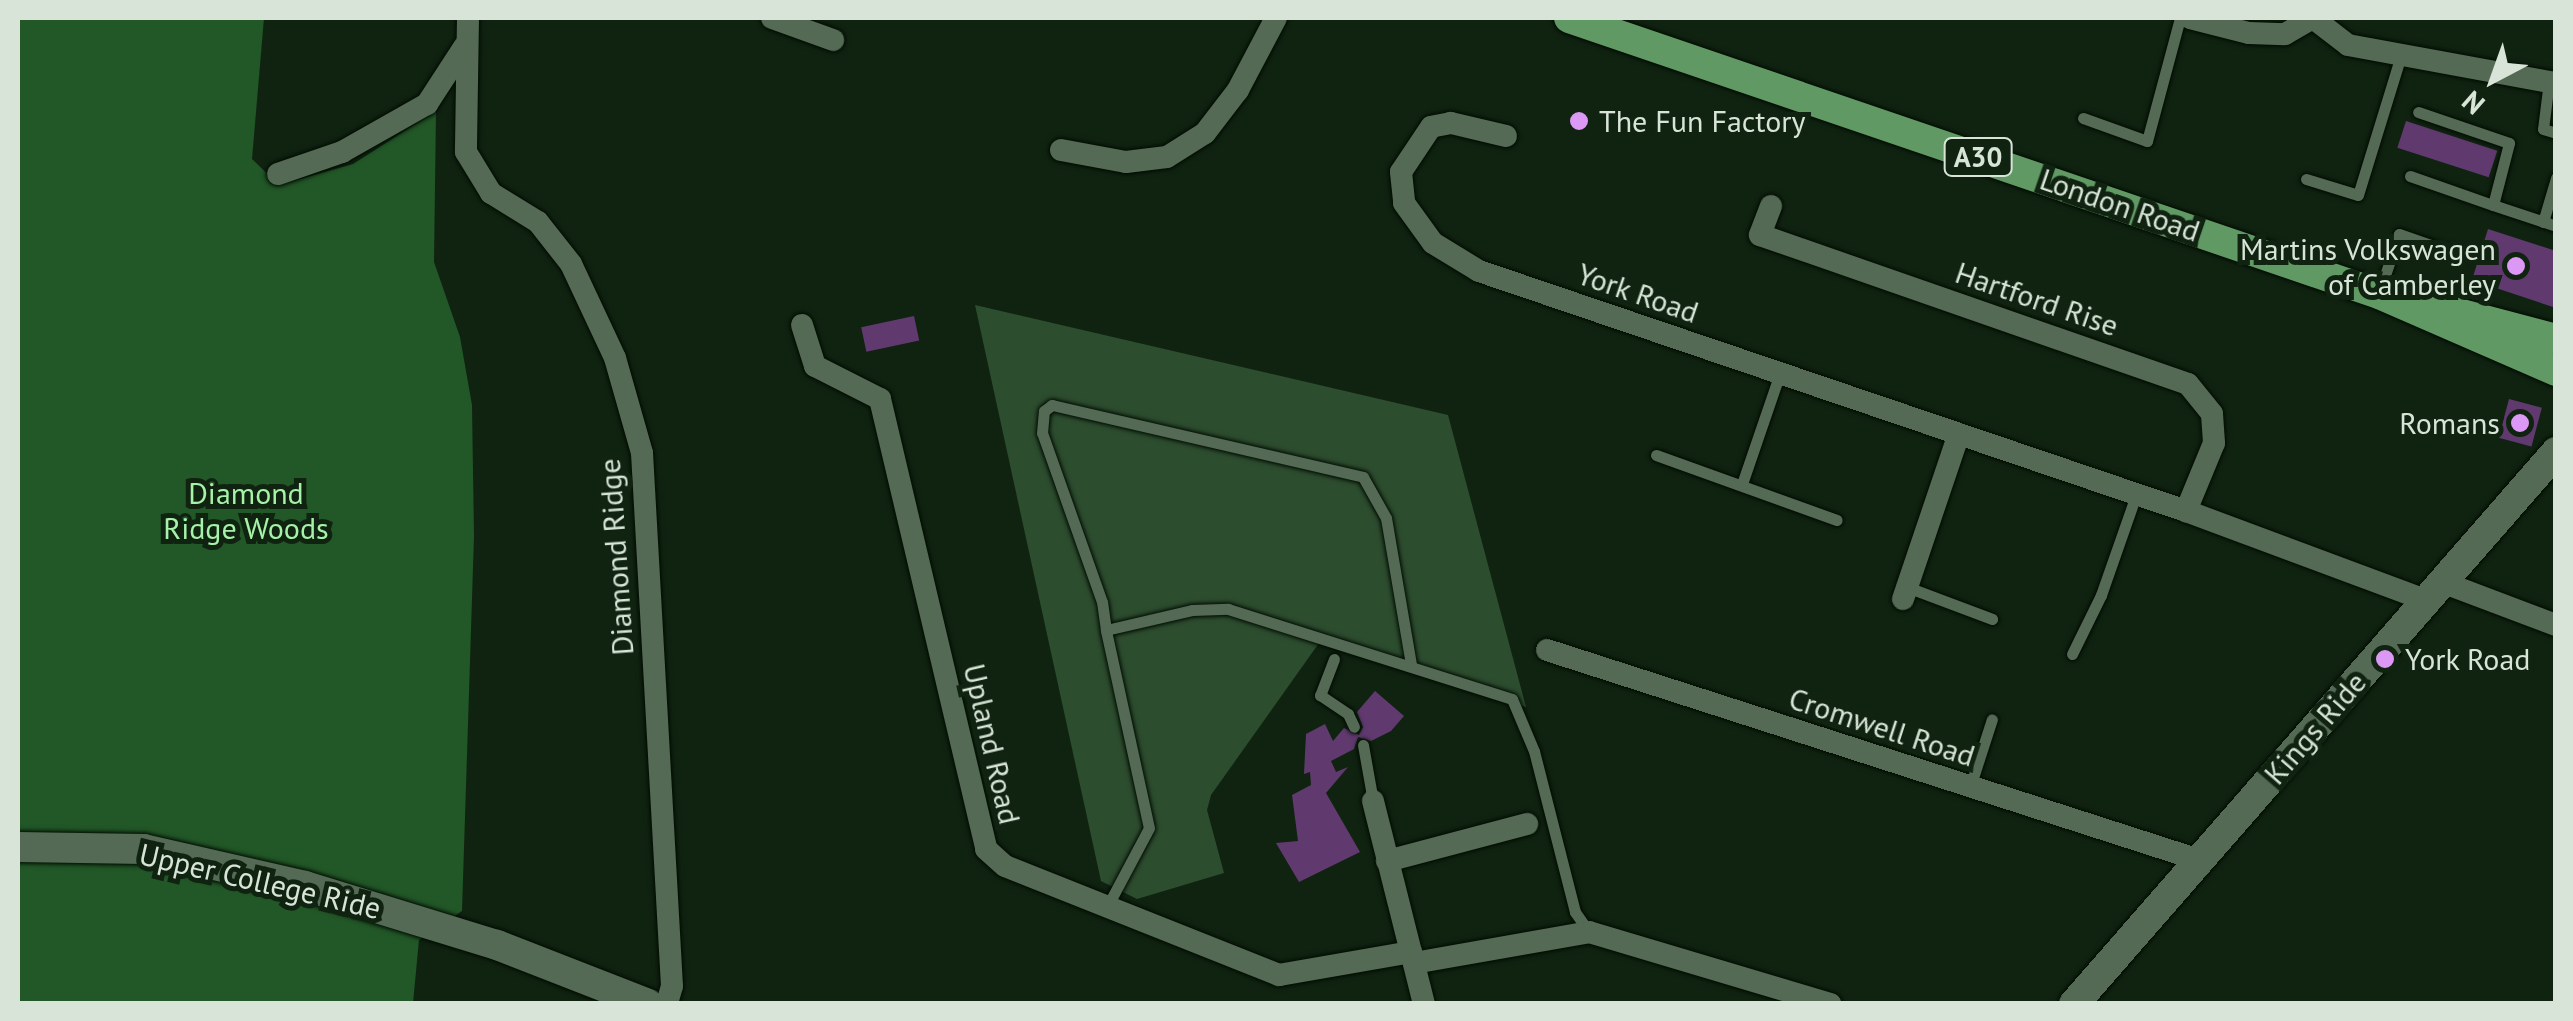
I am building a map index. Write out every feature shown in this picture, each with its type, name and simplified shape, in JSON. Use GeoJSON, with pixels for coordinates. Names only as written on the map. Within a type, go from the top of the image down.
{"type":"FeatureCollection","features":[{"type":"Feature","properties":{"kind":"main road","name":"London Road"},"geometry":{"type":"LineString","coordinates":[[1569,18],[2383,296],[2556,371]]}},
{"type":"Feature","properties":{"kind":"main road","name":"London Road"},"geometry":{"type":"LineString","coordinates":[[2383,296],[2556,339]]}},
{"type":"Feature","properties":{"kind":"street","name":"Diamond Ridge"},"geometry":{"type":"LineString","coordinates":[[468,18],[466,152],[491,193],[538,222],[571,264],[615,358],[642,453],[672,986],[667,1004]]}},
{"type":"Feature","properties":{"kind":"street"},"geometry":{"type":"LineString","coordinates":[[772,18],[833,40]]}},
{"type":"Feature","properties":{"kind":"street"},"geometry":{"type":"LineString","coordinates":[[1061,150],[1126,162],[1167,156],[1205,134],[1238,90],[1276,18]]}},
{"type":"Feature","properties":{"kind":"street"},"geometry":{"type":"LineString","coordinates":[[2190,18],[2267,34],[2284,34],[2313,18],[2348,45],[2552,82]]}},
{"type":"Feature","properties":{"kind":"street","name":"Diamond Ridge"},"geometry":{"type":"LineString","coordinates":[[278,174],[342,152],[427,104],[466,44]]}},
{"type":"Feature","properties":{"kind":"street","name":"York Road"},"geometry":{"type":"LineString","coordinates":[[1506,136],[1451,123],[1431,127],[1411,148],[1401,172],[1404,202],[1433,242],[1478,271],[2186,512],[2433,591],[2556,625]]}},
{"type":"Feature","properties":{"kind":"street","name":"Hartford Rise"},"geometry":{"type":"LineString","coordinates":[[1770,206],[1760,235],[2188,384],[2212,414],[2214,442],[2186,512]]}},
{"type":"Feature","properties":{"kind":"street","name":"Upland Road"},"geometry":{"type":"LineString","coordinates":[[802,325],[816,376],[880,399],[986,849],[1005,866],[1279,975],[1589,932]]}},
{"type":"Feature","properties":{"kind":"street"},"geometry":{"type":"LineString","coordinates":[[1905,593],[1959,434]]}},
{"type":"Feature","properties":{"kind":"street","name":"Kings Ride"},"geometry":{"type":"LineString","coordinates":[[2074,1004],[2556,452]]}},
{"type":"Feature","properties":{"kind":"street","name":"Cromwell Road"},"geometry":{"type":"LineString","coordinates":[[1547,650],[2200,860]]}},
{"type":"Feature","properties":{"kind":"street"},"geometry":{"type":"LineString","coordinates":[[1372,801],[1424,1004]]}},
{"type":"Feature","properties":{"kind":"street"},"geometry":{"type":"LineString","coordinates":[[1387,861],[1527,824]]}},
{"type":"Feature","properties":{"kind":"street","name":"Upper College Ride"},"geometry":{"type":"LineString","coordinates":[[18,847],[144,850],[306,886],[496,945],[648,1004]]}},
{"type":"Feature","properties":{"kind":"street"},"geometry":{"type":"LineString","coordinates":[[1589,932],[1830,1004]]}},
{"type":"Feature","properties":{"kind":"lane"},"geometry":{"type":"LineString","coordinates":[[2082,118],[2146,141],[2180,18]]}},
{"type":"Feature","properties":{"kind":"lane"},"geometry":{"type":"LineString","coordinates":[[2306,179],[2358,195],[2402,52]]}},
{"type":"Feature","properties":{"kind":"lane"},"geometry":{"type":"LineString","coordinates":[[2552,82],[2543,129],[2556,134]]}},
{"type":"Feature","properties":{"kind":"lane"},"geometry":{"type":"LineString","coordinates":[[2418,112],[2510,143],[2493,205]]}},
{"type":"Feature","properties":{"kind":"lane"},"geometry":{"type":"LineString","coordinates":[[2410,176],[2550,224],[2556,178]]}},
{"type":"Feature","properties":{"kind":"lane"},"geometry":{"type":"LineString","coordinates":[[2383,296],[2398,234],[2462,256]]}},
{"type":"Feature","properties":{"kind":"lane"},"geometry":{"type":"LineString","coordinates":[[1742,484],[1780,373]]}},
{"type":"Feature","properties":{"kind":"lane"},"geometry":{"type":"LineString","coordinates":[[1107,906],[1140,854],[1149,828],[1102,602],[1042,433],[1044,411],[1052,405],[1363,478],[1386,518],[1411,665]]}},
{"type":"Feature","properties":{"kind":"lane"},"geometry":{"type":"LineString","coordinates":[[1656,455],[1837,520]]}},
{"type":"Feature","properties":{"kind":"lane"},"geometry":{"type":"LineString","coordinates":[[2072,654],[2101,595],[2136,495]]}},
{"type":"Feature","properties":{"kind":"lane"},"geometry":{"type":"LineString","coordinates":[[1905,593],[1992,619]]}},
{"type":"Feature","properties":{"kind":"lane"},"geometry":{"type":"LineString","coordinates":[[1106,630],[1192,610],[1228,609],[1512,699],[1534,751],[1575,912],[1589,932]]}},
{"type":"Feature","properties":{"kind":"lane"},"geometry":{"type":"LineString","coordinates":[[1334,659],[1320,695],[1348,714],[1354,727]]}},
{"type":"Feature","properties":{"kind":"lane"},"geometry":{"type":"LineString","coordinates":[[1970,787],[1992,719]]}},
{"type":"Feature","properties":{"kind":"lane"},"geometry":{"type":"LineString","coordinates":[[1363,744],[1372,801]]}},
{"type":"Feature","properties":{"kind":"green space","name":"Diamond Ridge Woods"},"geometry":{"type":"Polygon","coordinates":[[[18,18],[264,18],[252,159],[279,185],[353,164],[436,111],[434,262],[460,337],[472,405],[474,536],[462,911],[419,940],[413,1003],[18,1003],[18,18]]]}},
{"type":"Feature","properties":{"kind":"green space"},"geometry":{"type":"Polygon","coordinates":[[[975,305],[1448,415],[1526,707],[1319,643],[1211,795],[1207,810],[1224,873],[1137,899],[1101,881],[975,305]]]}},
{"type":"Feature","properties":{"kind":"building"},"geometry":{"type":"Polygon","coordinates":[[[2406,121],[2497,151],[2489,177],[2397,148],[2406,121]]]}},
{"type":"Feature","properties":{"kind":"building","name":"Martins Volkswagen of Camberley"},"geometry":{"type":"Polygon","coordinates":[[[2488,229],[2556,251],[2556,308],[2472,280],[2488,229]]]}},
{"type":"Feature","properties":{"kind":"building"},"geometry":{"type":"Polygon","coordinates":[[[914,316],[919,340],[866,352],[861,327],[914,316]]]}},
{"type":"Feature","properties":{"kind":"building","name":"Romans"},"geometry":{"type":"Polygon","coordinates":[[[2509,399],[2542,408],[2531,446],[2499,438],[2509,399]]]}},
{"type":"Feature","properties":{"kind":"building"},"geometry":{"type":"Polygon","coordinates":[[[1375,691],[1404,716],[1391,731],[1371,741],[1358,737],[1354,749],[1331,761],[1336,772],[1348,767],[1326,793],[1360,852],[1299,882],[1276,843],[1298,841],[1292,795],[1311,785],[1310,772],[1304,774],[1306,734],[1325,724],[1333,741],[1344,728],[1359,735],[1363,727],[1357,712],[1375,691]]]}},
{"type":"Feature","properties":{"kind":"place","name":"The Fun Factory"},"geometry":{"type":"Point","coordinates":[1579,121]}},
{"type":"Feature","properties":{"kind":"place","name":"Martins Volkswagen of Camberley"},"geometry":{"type":"Point","coordinates":[2516,266]}},
{"type":"Feature","properties":{"kind":"place","name":"Romans"},"geometry":{"type":"Point","coordinates":[2520,423]}},
{"type":"Feature","properties":{"kind":"place","name":"York Road"},"geometry":{"type":"Point","coordinates":[2385,659]}}]}
